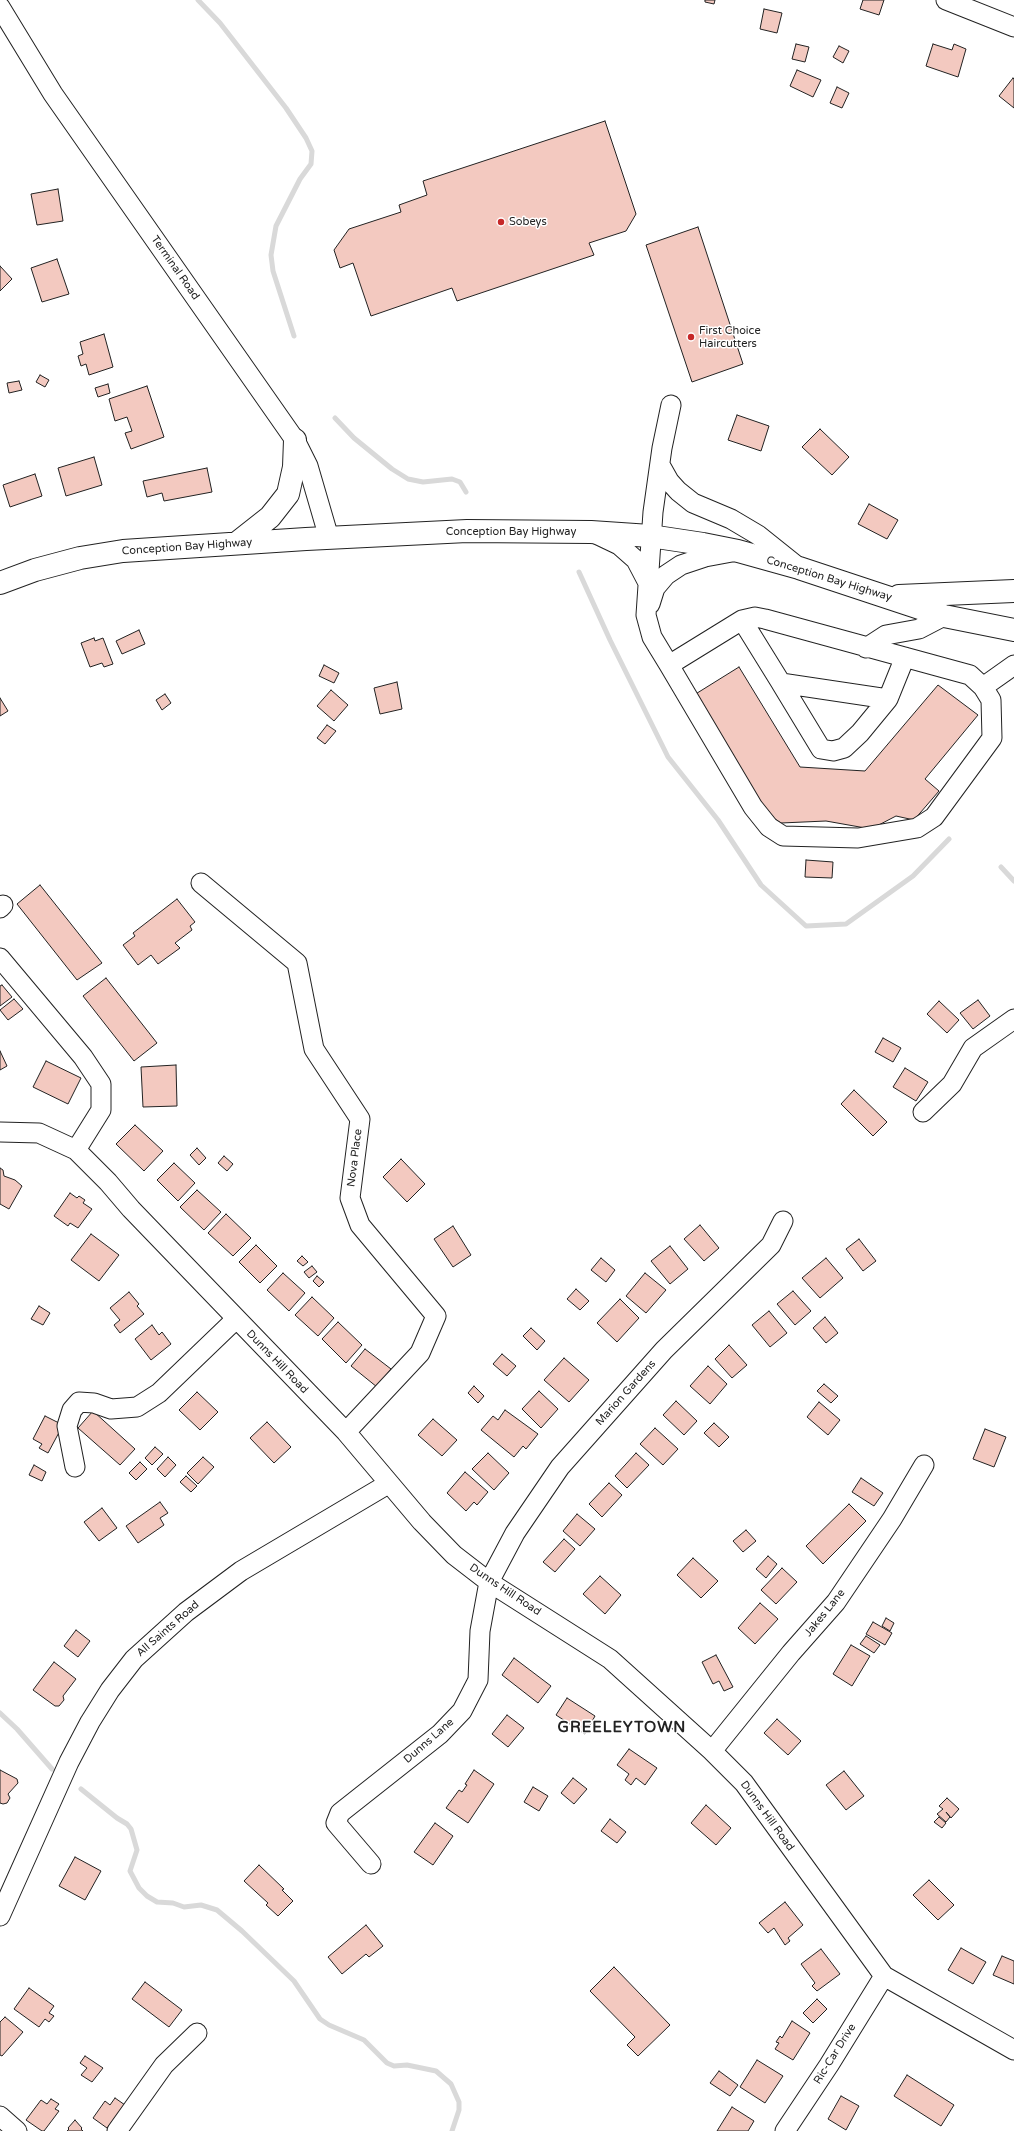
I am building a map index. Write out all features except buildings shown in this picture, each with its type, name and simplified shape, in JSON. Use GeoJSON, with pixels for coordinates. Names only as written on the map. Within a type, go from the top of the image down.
{"type":"FeatureCollection","features":[{"type":"Feature","properties":{"kind":"main road"},"geometry":{"type":"LineString","coordinates":[[237,543],[270,517],[288,494],[294,467],[295,440]]}},
{"type":"Feature","properties":{"kind":"main road","name":"Conception Bay Highway"},"geometry":{"type":"LineString","coordinates":[[0,583],[35,570],[123,551],[237,543],[466,531],[591,532],[650,536],[738,551],[799,568],[944,616],[1014,630]]}},
{"type":"Feature","properties":{"kind":"main road"},"geometry":{"type":"LineString","coordinates":[[888,597],[1014,591]]}},
{"type":"Feature","properties":{"kind":"street"},"geometry":{"type":"LineString","coordinates":[[946,0],[1014,27]]}},
{"type":"Feature","properties":{"kind":"street","name":"Terminal Road"},"geometry":{"type":"LineString","coordinates":[[0,7],[53,94],[295,440],[308,466],[329,538]]}},
{"type":"Feature","properties":{"kind":"street"},"geometry":{"type":"LineString","coordinates":[[669,665],[742,620],[755,618],[765,619],[970,676],[983,687],[991,700],[992,738],[934,817],[917,828],[858,838],[783,836],[769,827],[753,807],[652,637],[646,615],[650,536],[665,430],[671,405]]}},
{"type":"Feature","properties":{"kind":"street"},"geometry":{"type":"LineString","coordinates":[[660,465],[669,481],[688,499],[712,512],[731,519],[758,535],[799,568]]}},
{"type":"Feature","properties":{"kind":"street"},"geometry":{"type":"LineString","coordinates":[[591,532],[619,544],[636,560],[647,581]]}},
{"type":"Feature","properties":{"kind":"street"},"geometry":{"type":"LineString","coordinates":[[646,615],[655,588],[666,575],[681,565],[705,557],[738,551]]}},
{"type":"Feature","properties":{"kind":"street"},"geometry":{"type":"LineString","coordinates":[[866,648],[886,635],[919,629],[944,616]]}},
{"type":"Feature","properties":{"kind":"street"},"geometry":{"type":"LineString","coordinates":[[742,620],[821,749],[833,751],[844,748],[849,743],[888,699],[904,657]]}},
{"type":"Feature","properties":{"kind":"street"},"geometry":{"type":"LineString","coordinates":[[983,687],[1014,665]]}},
{"type":"Feature","properties":{"kind":"street"},"geometry":{"type":"LineString","coordinates":[[781,683],[888,699]]}},
{"type":"Feature","properties":{"kind":"street","name":"Nova Place"},"geometry":{"type":"LineString","coordinates":[[201,883],[297,963],[314,1049],[360,1119],[350,1198],[360,1225],[436,1316],[420,1353],[346,1432]]}},
{"type":"Feature","properties":{"kind":"street"},"geometry":{"type":"LineString","coordinates":[[0,958],[83,1057],[101,1084],[101,1110],[76,1150]]}},
{"type":"Feature","properties":{"kind":"street"},"geometry":{"type":"LineString","coordinates":[[923,1112],[952,1084],[973,1048],[1014,1019]]}},
{"type":"Feature","properties":{"kind":"street","name":"Dunns Hill Road"},"geometry":{"type":"LineString","coordinates":[[0,1132],[39,1133],[76,1150],[108,1182],[131,1209],[236,1319],[346,1432],[388,1484],[454,1555],[489,1582],[610,1659],[712,1751],[744,1783],[884,1976],[1014,2050]]}},
{"type":"Feature","properties":{"kind":"street","name":"Marion Gardens"},"geometry":{"type":"LineString","coordinates":[[489,1582],[515,1533],[560,1467],[664,1350],[771,1245],[784,1222]]}},
{"type":"Feature","properties":{"kind":"street"},"geometry":{"type":"LineString","coordinates":[[75,1467],[67,1426],[72,1410],[79,1402],[94,1403],[111,1408],[137,1407],[159,1393],[236,1319]]}},
{"type":"Feature","properties":{"kind":"street","name":"Jakes Lane"},"geometry":{"type":"LineString","coordinates":[[712,1751],[791,1653],[836,1602],[892,1519],[924,1465]]}},
{"type":"Feature","properties":{"kind":"street","name":"All Saints Road"},"geometry":{"type":"LineString","coordinates":[[0,1916],[69,1762],[106,1696],[134,1659],[186,1612],[241,1571],[388,1484]]}},
{"type":"Feature","properties":{"kind":"street","name":"Dunns Lane"},"geometry":{"type":"LineString","coordinates":[[371,1864],[336,1823],[340,1813],[440,1734],[462,1711],[478,1680],[480,1631],[489,1582]]}},
{"type":"Feature","properties":{"kind":"street","name":"Ric-Car Drive"},"geometry":{"type":"LineString","coordinates":[[785,2131],[884,1976]]}},
{"type":"Feature","properties":{"kind":"street"},"geometry":{"type":"LineString","coordinates":[[118,2131],[164,2065],[197,2033]]}},
{"type":"Feature","properties":{"kind":"street"},"geometry":{"type":"LineString","coordinates":[[0,2116],[17,2131]]}},
{"type":"Feature","properties":{"kind":"waterway"},"geometry":{"type":"LineString","coordinates":[[198,0],[220,23],[286,108],[306,138],[312,151],[311,164],[300,179],[276,226],[271,255],[273,271],[294,336]]}},
{"type":"Feature","properties":{"kind":"waterway"},"geometry":{"type":"LineString","coordinates":[[335,418],[354,438],[392,469],[408,479],[423,482],[452,479],[460,482],[466,492]]}},
{"type":"Feature","properties":{"kind":"waterway"},"geometry":{"type":"LineString","coordinates":[[579,572],[610,640],[668,757],[718,820],[761,885],[806,926],[846,924],[913,876],[949,839]]}},
{"type":"Feature","properties":{"kind":"waterway"},"geometry":{"type":"LineString","coordinates":[[1001,867],[1014,881]]}},
{"type":"Feature","properties":{"kind":"waterway"},"geometry":{"type":"LineString","coordinates":[[0,1713],[17,1729],[52,1769]]}},
{"type":"Feature","properties":{"kind":"waterway"},"geometry":{"type":"LineString","coordinates":[[81,1789],[117,1818],[127,1824],[131,1829],[137,1850],[130,1871],[139,1888],[147,1896],[157,1902],[173,1903],[184,1907],[201,1905],[217,1910],[242,1931],[294,1981],[320,2019],[329,2025],[364,2040],[387,2063],[394,2066],[407,2065],[436,2071],[451,2084],[459,2102],[459,2110],[452,2131]]}},
{"type":"Feature","properties":{"kind":"place","name":"Sobeys"},"geometry":{"type":"Point","coordinates":[501,222]}},
{"type":"Feature","properties":{"kind":"place","name":"First Choice Haircutters"},"geometry":{"type":"Point","coordinates":[691,337]}},
{"type":"Feature","properties":{"kind":"district","name":"GREELEYTOWN"},"geometry":{"type":"Point","coordinates":[622,1728]}}]}
